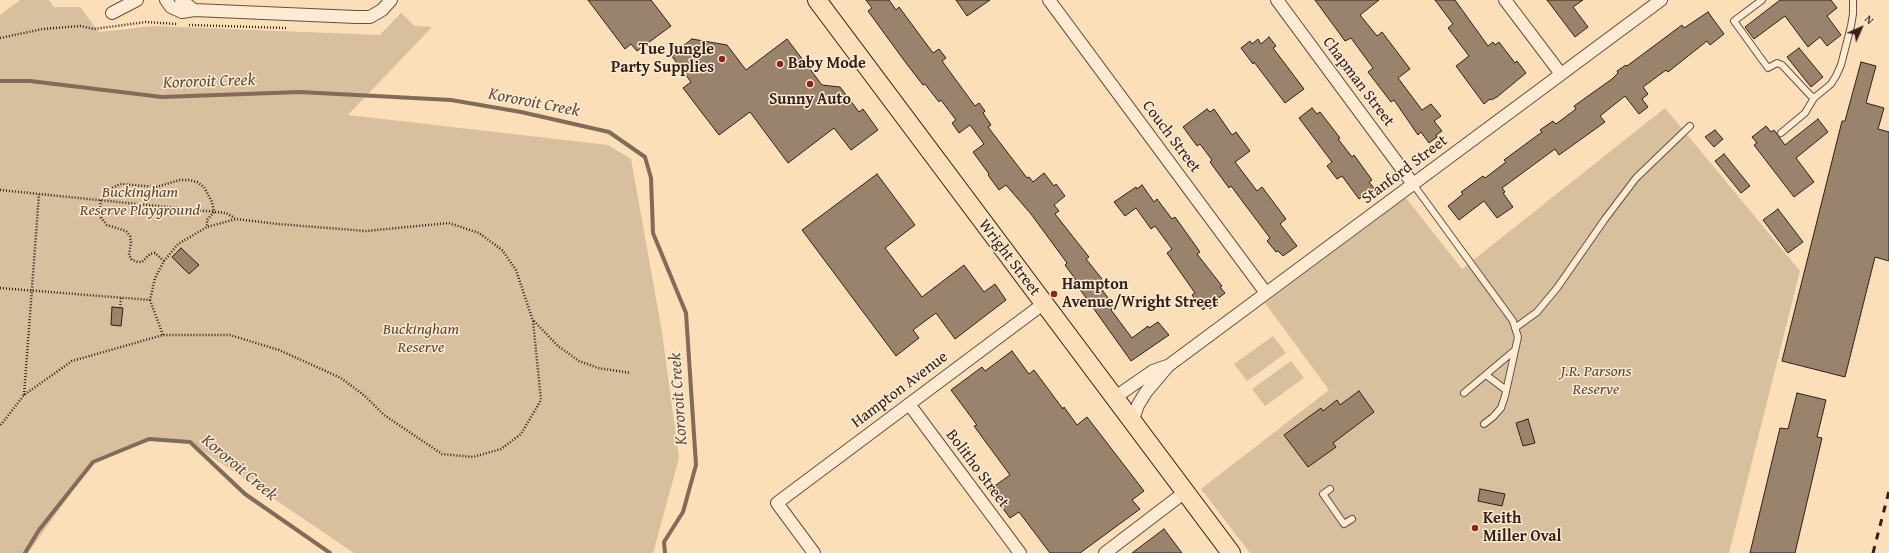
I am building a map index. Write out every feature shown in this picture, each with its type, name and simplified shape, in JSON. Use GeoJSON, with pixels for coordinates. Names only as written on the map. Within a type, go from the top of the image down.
{"type":"FeatureCollection","features":[{"type":"Feature","properties":{"kind":"main road","name":"Wright Street"},"geometry":{"type":"LineString","coordinates":[[817,0],[1043,304],[1231,553]]}},
{"type":"Feature","properties":{"kind":"street"},"geometry":{"type":"LineString","coordinates":[[112,13],[137,0]]}},
{"type":"Feature","properties":{"kind":"street"},"geometry":{"type":"LineString","coordinates":[[166,0],[172,7],[182,12],[194,10],[370,17],[382,10],[391,0]]}},
{"type":"Feature","properties":{"kind":"street"},"geometry":{"type":"LineString","coordinates":[[181,0],[194,10]]}},
{"type":"Feature","properties":{"kind":"street","name":"Couch Street"},"geometry":{"type":"LineString","coordinates":[[1049,0],[1266,293]]}},
{"type":"Feature","properties":{"kind":"street","name":"Chapman Street"},"geometry":{"type":"LineString","coordinates":[[1277,0],[1413,184]]}},
{"type":"Feature","properties":{"kind":"street"},"geometry":{"type":"LineString","coordinates":[[1505,0],[1561,74]]}},
{"type":"Feature","properties":{"kind":"street","name":"Stanford Street"},"geometry":{"type":"LineString","coordinates":[[1132,422],[1138,405],[1146,392],[1168,366],[1661,0]]}},
{"type":"Feature","properties":{"kind":"street","name":"Hampton Avenue"},"geometry":{"type":"LineString","coordinates":[[814,553],[777,503],[1043,304]]}},
{"type":"Feature","properties":{"kind":"street","name":"Stanford Street"},"geometry":{"type":"LineString","coordinates":[[1114,398],[1153,371],[1168,366]]}},
{"type":"Feature","properties":{"kind":"street","name":"Bolitho Street"},"geometry":{"type":"LineString","coordinates":[[909,404],[1020,553]]}},
{"type":"Feature","properties":{"kind":"street"},"geometry":{"type":"LineString","coordinates":[[1105,553],[1185,492]]}},
{"type":"Feature","properties":{"kind":"lane"},"geometry":{"type":"LineString","coordinates":[[1762,0],[1734,21],[1768,68],[1777,63],[1782,64],[1814,98]]}},
{"type":"Feature","properties":{"kind":"lane"},"geometry":{"type":"LineString","coordinates":[[1781,133],[1805,113],[1814,98],[1831,84],[1841,65],[1853,14],[1853,0]]}},
{"type":"Feature","properties":{"kind":"lane"},"geometry":{"type":"LineString","coordinates":[[1515,328],[1537,312],[1557,288],[1605,219],[1636,178],[1690,126]]}},
{"type":"Feature","properties":{"kind":"lane"},"geometry":{"type":"LineString","coordinates":[[1413,184],[1514,321],[1518,337],[1501,408],[1484,424]]}},
{"type":"Feature","properties":{"kind":"lane"},"geometry":{"type":"LineString","coordinates":[[1464,393],[1515,350]]}},
{"type":"Feature","properties":{"kind":"lane"},"geometry":{"type":"LineString","coordinates":[[1486,375],[1506,390]]}},
{"type":"Feature","properties":{"kind":"lane"},"geometry":{"type":"LineString","coordinates":[[1330,489],[1323,494],[1344,524],[1352,519]]}},
{"type":"Feature","properties":{"kind":"path"},"geometry":{"type":"LineString","coordinates":[[0,38],[43,29],[80,26],[94,29],[146,22],[293,28]]}},
{"type":"Feature","properties":{"kind":"path"},"geometry":{"type":"LineString","coordinates":[[164,261],[155,253],[150,254],[142,262],[132,260],[129,255],[131,242],[130,236],[126,231],[107,225],[99,215],[101,200],[107,191],[120,184],[156,187],[172,181],[189,180],[204,187],[212,202],[214,212]]}},
{"type":"Feature","properties":{"kind":"path"},"geometry":{"type":"LineString","coordinates":[[0,190],[226,213],[236,219]]}},
{"type":"Feature","properties":{"kind":"path"},"geometry":{"type":"LineString","coordinates":[[24,395],[39,194]]}},
{"type":"Feature","properties":{"kind":"path"},"geometry":{"type":"LineString","coordinates":[[207,227],[207,220],[214,212]]}},
{"type":"Feature","properties":{"kind":"path"},"geometry":{"type":"LineString","coordinates":[[0,426],[24,395],[72,361],[163,335],[230,335],[279,350],[341,378],[365,396],[384,415],[442,454],[473,457],[501,449],[521,434],[541,400],[533,320],[516,270],[502,250],[479,233],[449,223],[366,231],[236,219],[207,227],[178,244],[164,261],[155,278],[150,300],[163,335]]}},
{"type":"Feature","properties":{"kind":"path"},"geometry":{"type":"LineString","coordinates":[[0,288],[150,300]]}},
{"type":"Feature","properties":{"kind":"path"},"geometry":{"type":"LineString","coordinates":[[120,308],[121,298]]}},
{"type":"Feature","properties":{"kind":"path"},"geometry":{"type":"LineString","coordinates":[[533,320],[558,346],[578,360],[598,368],[631,374]]}},
{"type":"Feature","properties":{"kind":"green space","name":"Buckingham Reserve"},"geometry":{"type":"Polygon","coordinates":[[[20,0],[49,0],[54,7],[80,7],[99,32],[153,26],[380,35],[401,13],[415,26],[432,27],[348,115],[608,145],[631,159],[662,332],[679,458],[653,553],[354,553],[190,442],[149,439],[93,462],[28,553],[0,553],[0,15],[20,0]]]}},
{"type":"Feature","properties":{"kind":"green space","name":"J.R. Parsons Reserve"},"geometry":{"type":"Polygon","coordinates":[[[1665,108],[1800,271],[1729,553],[1250,553],[1201,489],[1329,390],[1265,303],[1406,198],[1462,269],[1665,108]]]}},
{"type":"Feature","properties":{"kind":"green space"},"geometry":{"type":"Polygon","coordinates":[[[1273,336],[1286,353],[1247,381],[1234,364],[1273,336]]]}},
{"type":"Feature","properties":{"kind":"green space"},"geometry":{"type":"Polygon","coordinates":[[[1291,361],[1304,378],[1265,406],[1252,389],[1291,361]]]}},
{"type":"Feature","properties":{"kind":"building"},"geometry":{"type":"Polygon","coordinates":[[[588,0],[651,0],[671,26],[637,51],[631,44],[625,49],[588,0]]]}},
{"type":"Feature","properties":{"kind":"building"},"geometry":{"type":"Polygon","coordinates":[[[866,0],[889,0],[896,10],[899,7],[933,53],[939,49],[946,58],[942,61],[975,106],[979,103],[985,111],[983,113],[991,125],[988,127],[1027,178],[1029,177],[1033,182],[1044,173],[1054,186],[1056,184],[1065,196],[1054,205],[1059,211],[1055,214],[1089,257],[1086,259],[1102,279],[1097,283],[1111,302],[1109,303],[1112,308],[1111,310],[1132,338],[1148,326],[1149,328],[1158,322],[1169,335],[1131,361],[1074,281],[1076,280],[1065,265],[1067,263],[1031,214],[1006,185],[999,190],[988,175],[989,174],[973,152],[984,144],[970,125],[959,133],[952,123],[956,120],[941,100],[939,102],[925,84],[923,85],[906,63],[868,11],[872,8],[866,0]]]}},
{"type":"Feature","properties":{"kind":"building"},"geometry":{"type":"Polygon","coordinates":[[[956,0],[990,0],[967,16],[956,0]]]}},
{"type":"Feature","properties":{"kind":"building"},"geometry":{"type":"Polygon","coordinates":[[[1315,0],[1379,0],[1360,15],[1377,36],[1382,32],[1410,69],[1398,78],[1422,110],[1431,104],[1441,116],[1434,121],[1442,131],[1436,135],[1437,137],[1429,143],[1421,132],[1418,135],[1394,100],[1391,102],[1368,72],[1373,68],[1351,38],[1345,41],[1315,0]]]}},
{"type":"Feature","properties":{"kind":"building"},"geometry":{"type":"Polygon","coordinates":[[[1435,0],[1455,0],[1488,46],[1493,42],[1495,45],[1499,42],[1515,63],[1517,61],[1526,73],[1497,97],[1491,100],[1490,99],[1484,104],[1456,66],[1469,56],[1448,28],[1453,24],[1435,0]]]}},
{"type":"Feature","properties":{"kind":"building"},"geometry":{"type":"Polygon","coordinates":[[[1547,0],[1583,0],[1573,7],[1588,27],[1575,37],[1547,0]]]}},
{"type":"Feature","properties":{"kind":"building"},"geometry":{"type":"Polygon","coordinates":[[[1780,0],[1831,0],[1837,8],[1827,16],[1841,35],[1827,46],[1820,37],[1808,47],[1785,16],[1754,39],[1745,27],[1780,0]]]}},
{"type":"Feature","properties":{"kind":"building"},"geometry":{"type":"Polygon","coordinates":[[[1708,12],[1724,34],[1710,45],[1707,41],[1668,72],[1666,70],[1643,87],[1648,94],[1642,99],[1648,107],[1639,114],[1625,96],[1600,116],[1605,122],[1559,155],[1555,149],[1502,188],[1505,192],[1503,193],[1513,207],[1497,218],[1484,201],[1459,220],[1448,206],[1463,194],[1461,192],[1483,176],[1485,178],[1506,162],[1504,160],[1542,132],[1540,130],[1553,121],[1556,124],[1576,109],[1574,106],[1612,79],[1618,73],[1617,71],[1626,65],[1627,66],[1682,25],[1684,28],[1708,12]]]}},
{"type":"Feature","properties":{"kind":"building"},"geometry":{"type":"Polygon","coordinates":[[[1269,37],[1276,46],[1273,48],[1304,89],[1285,103],[1254,62],[1253,64],[1241,48],[1250,41],[1252,44],[1258,39],[1261,44],[1269,37]]]}},
{"type":"Feature","properties":{"kind":"building"},"geometry":{"type":"Polygon","coordinates":[[[692,39],[727,45],[746,70],[787,39],[822,85],[840,87],[859,112],[863,109],[878,130],[851,150],[834,128],[788,163],[750,112],[719,135],[683,88],[691,82],[671,55],[692,39]]]}},
{"type":"Feature","properties":{"kind":"building"},"geometry":{"type":"Polygon","coordinates":[[[1799,48],[1823,77],[1811,87],[1787,57],[1799,48]]]}},
{"type":"Feature","properties":{"kind":"building"},"geometry":{"type":"Polygon","coordinates":[[[1861,62],[1876,66],[1866,103],[1884,108],[1878,129],[1889,132],[1889,261],[1875,257],[1845,377],[1782,361],[1842,121],[1845,121],[1861,62]]]}},
{"type":"Feature","properties":{"kind":"building"},"geometry":{"type":"Polygon","coordinates":[[[1312,108],[1317,114],[1320,112],[1340,138],[1338,139],[1352,157],[1354,155],[1372,180],[1369,182],[1374,188],[1359,199],[1342,176],[1337,179],[1327,166],[1332,162],[1299,118],[1312,108]]]}},
{"type":"Feature","properties":{"kind":"building"},"geometry":{"type":"Polygon","coordinates":[[[1207,109],[1210,112],[1214,109],[1232,135],[1236,132],[1250,151],[1235,162],[1257,191],[1262,187],[1286,219],[1280,224],[1297,246],[1283,256],[1278,251],[1276,252],[1267,241],[1270,238],[1231,186],[1229,188],[1210,162],[1212,160],[1200,144],[1197,146],[1183,127],[1207,109]]]}},
{"type":"Feature","properties":{"kind":"building"},"geometry":{"type":"Polygon","coordinates":[[[1818,119],[1828,132],[1796,158],[1814,182],[1794,197],[1754,145],[1757,143],[1752,137],[1766,126],[1771,132],[1774,130],[1785,145],[1818,119]]]}},
{"type":"Feature","properties":{"kind":"building"},"geometry":{"type":"Polygon","coordinates":[[[1715,130],[1723,139],[1714,147],[1705,137],[1715,130]]]}},
{"type":"Feature","properties":{"kind":"building"},"geometry":{"type":"Polygon","coordinates":[[[1724,154],[1750,186],[1741,193],[1715,161],[1724,154]]]}},
{"type":"Feature","properties":{"kind":"building"},"geometry":{"type":"Polygon","coordinates":[[[877,174],[915,225],[885,248],[922,297],[964,265],[984,292],[995,284],[1006,300],[955,339],[936,313],[913,330],[919,338],[896,356],[802,230],[877,174]]]}},
{"type":"Feature","properties":{"kind":"building"},"geometry":{"type":"Polygon","coordinates":[[[1142,185],[1154,202],[1157,199],[1172,219],[1175,217],[1200,252],[1197,254],[1222,286],[1220,287],[1225,293],[1216,300],[1218,302],[1210,309],[1207,306],[1203,310],[1192,295],[1195,293],[1167,253],[1172,249],[1155,226],[1151,229],[1136,208],[1125,216],[1114,202],[1136,187],[1137,189],[1142,185]]]}},
{"type":"Feature","properties":{"kind":"building"},"geometry":{"type":"Polygon","coordinates":[[[1778,209],[1803,242],[1788,253],[1763,220],[1778,209]]]}},
{"type":"Feature","properties":{"kind":"building"},"geometry":{"type":"Polygon","coordinates":[[[181,248],[199,265],[189,274],[172,257],[181,248]]]}},
{"type":"Feature","properties":{"kind":"building"},"geometry":{"type":"Polygon","coordinates":[[[112,307],[123,308],[121,326],[111,325],[112,307]]]}},
{"type":"Feature","properties":{"kind":"building"},"geometry":{"type":"Polygon","coordinates":[[[1012,351],[1029,374],[1034,370],[1077,425],[1087,417],[1144,491],[1132,500],[1140,509],[1080,553],[1050,553],[1019,512],[1010,518],[989,490],[1010,475],[974,426],[977,425],[951,390],[982,367],[985,371],[1012,351]]]}},
{"type":"Feature","properties":{"kind":"building"},"geometry":{"type":"Polygon","coordinates":[[[1359,391],[1374,412],[1333,443],[1336,447],[1308,467],[1284,435],[1321,408],[1323,411],[1337,400],[1340,405],[1359,391]]]}},
{"type":"Feature","properties":{"kind":"building"},"geometry":{"type":"Polygon","coordinates":[[[1797,393],[1826,400],[1817,437],[1822,438],[1795,553],[1750,553],[1780,428],[1788,429],[1797,393]]]}},
{"type":"Feature","properties":{"kind":"building"},"geometry":{"type":"Polygon","coordinates":[[[1528,419],[1535,443],[1523,446],[1516,423],[1528,419]]]}},
{"type":"Feature","properties":{"kind":"building"},"geometry":{"type":"Polygon","coordinates":[[[1480,489],[1505,494],[1502,506],[1478,501],[1480,489]]]}},
{"type":"Feature","properties":{"kind":"building"},"geometry":{"type":"Polygon","coordinates":[[[1164,529],[1182,553],[1132,553],[1164,529]]]}},
{"type":"Feature","properties":{"kind":"waterway","name":"Kororoit Creek"},"geometry":{"type":"LineString","coordinates":[[0,81],[30,81],[162,97],[300,92],[451,100],[521,112],[609,132],[645,157],[651,178],[653,233],[686,313],[696,465],[683,512],[664,542],[665,553]]}},
{"type":"Feature","properties":{"kind":"waterway","name":"Kororoit Creek"},"geometry":{"type":"LineString","coordinates":[[25,553],[39,530],[93,462],[149,439],[190,442],[245,494],[330,553]]}},
{"type":"Feature","properties":{"kind":"railway"},"geometry":{"type":"LineString","coordinates":[[1873,553],[1889,491]]}},
{"type":"Feature","properties":{"kind":"place","name":"Tue Jungle Party Supplies"},"geometry":{"type":"Point","coordinates":[722,59]}},
{"type":"Feature","properties":{"kind":"place","name":"Baby Mode"},"geometry":{"type":"Point","coordinates":[780,64]}},
{"type":"Feature","properties":{"kind":"place","name":"Sunny Auto"},"geometry":{"type":"Point","coordinates":[810,84]}},
{"type":"Feature","properties":{"kind":"place","name":"Hampton Avenue/Wright Street"},"geometry":{"type":"Point","coordinates":[1054,294]}},
{"type":"Feature","properties":{"kind":"place","name":"Keith Miller Oval"},"geometry":{"type":"Point","coordinates":[1475,528]}},
{"type":"Feature","properties":{"kind":"park label","name":"Buckingham Reserve Playground"},"geometry":{"type":"Point","coordinates":[140,202]}}]}
